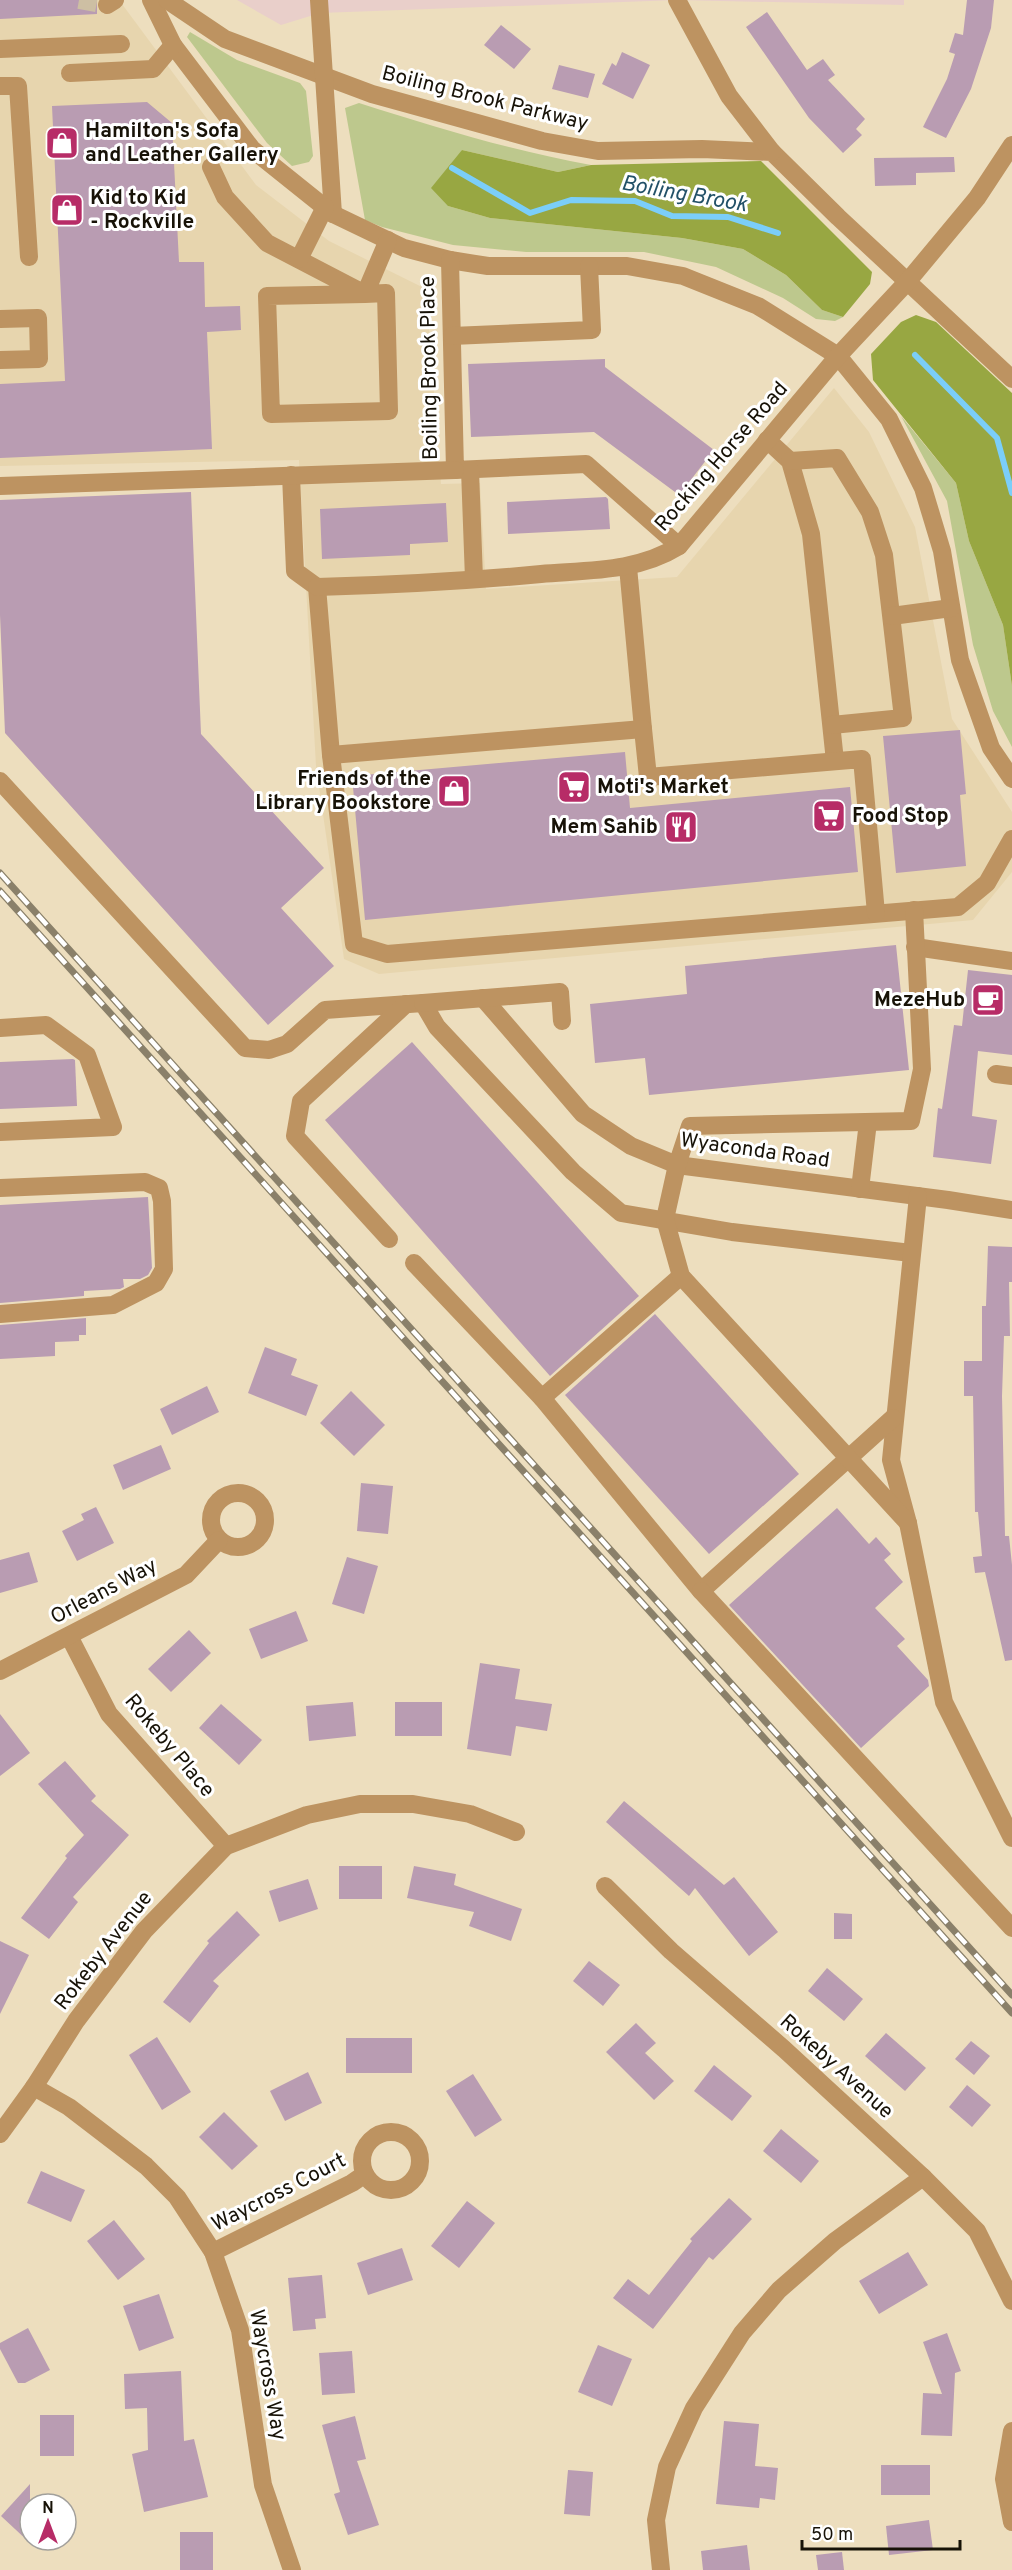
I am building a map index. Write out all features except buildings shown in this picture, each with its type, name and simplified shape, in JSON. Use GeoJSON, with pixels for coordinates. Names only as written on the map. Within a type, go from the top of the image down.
{"type":"FeatureCollection","features":[{"type":"Feature","properties":{"kind":"street"},"geometry":{"type":"LineString","coordinates":[[151,0],[173,45],[252,149],[329,211],[404,248],[488,267],[627,267],[683,276],[758,306],[838,356],[889,419],[923,488],[942,551],[960,660],[992,748],[1012,779]]}},
{"type":"Feature","properties":{"kind":"street","name":"Boiling Brook Parkway"},"geometry":{"type":"LineString","coordinates":[[167,0],[225,39],[372,94],[542,141],[598,151],[702,149],[772,152]]}},
{"type":"Feature","properties":{"kind":"street"},"geometry":{"type":"LineString","coordinates":[[299,260],[329,211],[319,0]]}},
{"type":"Feature","properties":{"kind":"street"},"geometry":{"type":"LineString","coordinates":[[677,0],[729,96],[772,152],[838,217],[1012,379]]}},
{"type":"Feature","properties":{"kind":"street"},"geometry":{"type":"LineString","coordinates":[[0,49],[121,44]]}},
{"type":"Feature","properties":{"kind":"street"},"geometry":{"type":"LineString","coordinates":[[70,73],[153,69],[173,45]]}},
{"type":"Feature","properties":{"kind":"street"},"geometry":{"type":"LineString","coordinates":[[0,86],[18,86],[29,257]]}},
{"type":"Feature","properties":{"kind":"street","name":"Rocking Horse Road"},"geometry":{"type":"LineString","coordinates":[[317,587],[474,579],[628,567],[661,558],[679,546],[838,356],[908,281],[977,198],[1012,145]]}},
{"type":"Feature","properties":{"kind":"street"},"geometry":{"type":"LineString","coordinates":[[212,167],[225,197],[267,243],[365,294],[386,293],[389,411],[271,414],[267,296],[365,294]]}},
{"type":"Feature","properties":{"kind":"street"},"geometry":{"type":"LineString","coordinates":[[365,294],[387,240]]}},
{"type":"Feature","properties":{"kind":"street","name":"Boiling Brook Place"},"geometry":{"type":"LineString","coordinates":[[450,260],[452,336],[462,470],[586,464],[679,546]]}},
{"type":"Feature","properties":{"kind":"street"},"geometry":{"type":"LineString","coordinates":[[452,336],[592,330],[589,267]]}},
{"type":"Feature","properties":{"kind":"street"},"geometry":{"type":"LineString","coordinates":[[0,320],[38,318],[39,359],[0,360]]}},
{"type":"Feature","properties":{"kind":"street"},"geometry":{"type":"LineString","coordinates":[[767,440],[790,461],[811,534],[835,761]]}},
{"type":"Feature","properties":{"kind":"street"},"geometry":{"type":"LineString","coordinates":[[790,461],[837,458],[870,512],[884,555],[903,718],[832,725]]}},
{"type":"Feature","properties":{"kind":"street"},"geometry":{"type":"LineString","coordinates":[[0,486],[462,470],[474,579]]}},
{"type":"Feature","properties":{"kind":"street"},"geometry":{"type":"LineString","coordinates":[[291,475],[295,571],[317,587],[331,755],[354,944],[387,954],[958,907],[987,883],[1012,839]]}},
{"type":"Feature","properties":{"kind":"street"},"geometry":{"type":"LineString","coordinates":[[628,567],[648,777],[862,759],[876,913]]}},
{"type":"Feature","properties":{"kind":"street"},"geometry":{"type":"LineString","coordinates":[[892,616],[951,608]]}},
{"type":"Feature","properties":{"kind":"street"},"geometry":{"type":"LineString","coordinates":[[331,755],[643,729]]}},
{"type":"Feature","properties":{"kind":"street"},"geometry":{"type":"LineString","coordinates":[[0,781],[245,1048],[269,1050],[287,1044],[325,1010],[560,992],[562,1021]]}},
{"type":"Feature","properties":{"kind":"street"},"geometry":{"type":"LineString","coordinates":[[908,1523],[681,1276],[665,1219],[677,1165],[690,1126],[911,1121],[922,1069],[914,910]]}},
{"type":"Feature","properties":{"kind":"street"},"geometry":{"type":"LineString","coordinates":[[915,946],[1012,962]]}},
{"type":"Feature","properties":{"kind":"street","name":"Wyaconda Road"},"geometry":{"type":"LineString","coordinates":[[483,998],[584,1114],[631,1146],[677,1165],[1012,1210]]}},
{"type":"Feature","properties":{"kind":"street"},"geometry":{"type":"LineString","coordinates":[[415,1003],[573,1172],[621,1212],[732,1232],[911,1253]]}},
{"type":"Feature","properties":{"kind":"street"},"geometry":{"type":"LineString","coordinates":[[389,1239],[295,1136],[301,1101],[415,1003]]}},
{"type":"Feature","properties":{"kind":"street"},"geometry":{"type":"LineString","coordinates":[[0,1028],[46,1025],[87,1055],[113,1127],[0,1132]]}},
{"type":"Feature","properties":{"kind":"street"},"geometry":{"type":"LineString","coordinates":[[860,1189],[868,1122]]}},
{"type":"Feature","properties":{"kind":"street"},"geometry":{"type":"LineString","coordinates":[[0,1188],[145,1182],[159,1188],[162,1201],[164,1269],[156,1283],[113,1305],[0,1314]]}},
{"type":"Feature","properties":{"kind":"street"},"geometry":{"type":"LineString","coordinates":[[918,1196],[893,1418],[891,1460],[908,1523],[944,1702],[1012,1838]]}},
{"type":"Feature","properties":{"kind":"street"},"geometry":{"type":"LineString","coordinates":[[414,1263],[542,1398],[701,1591],[1012,1928]]}},
{"type":"Feature","properties":{"kind":"street"},"geometry":{"type":"LineString","coordinates":[[542,1398],[681,1276]]}},
{"type":"Feature","properties":{"kind":"street"},"geometry":{"type":"LineString","coordinates":[[701,1591],[893,1418]]}},
{"type":"Feature","properties":{"kind":"street","name":"Orleans Way"},"geometry":{"type":"LineString","coordinates":[[0,1671],[186,1575],[219,1540]]}},
{"type":"Feature","properties":{"kind":"street","name":"Rokeby Place"},"geometry":{"type":"LineString","coordinates":[[69,1636],[109,1714],[226,1846]]}},
{"type":"Feature","properties":{"kind":"street","name":"Rokeby Avenue"},"geometry":{"type":"LineString","coordinates":[[0,2134],[34,2088],[76,2021],[144,1931],[226,1846],[307,1815],[360,1804],[413,1804],[470,1814],[516,1832]]}},
{"type":"Feature","properties":{"kind":"street","name":"Rokeby Avenue"},"geometry":{"type":"LineString","coordinates":[[605,1886],[671,1951],[784,2049],[923,2177],[977,2231],[1012,2301]]}},
{"type":"Feature","properties":{"kind":"street","name":"Waycross Way"},"geometry":{"type":"LineString","coordinates":[[34,2088],[69,2108],[146,2166],[177,2197],[213,2252],[240,2330],[263,2485],[292,2570]]}},
{"type":"Feature","properties":{"kind":"street","name":"Waycross Court"},"geometry":{"type":"LineString","coordinates":[[213,2252],[352,2183],[365,2174]]}},
{"type":"Feature","properties":{"kind":"street"},"geometry":{"type":"LineString","coordinates":[[661,2570],[656,2520],[667,2467],[694,2408],[742,2333],[779,2290],[829,2247],[923,2177]]}},
{"type":"Feature","properties":{"kind":"street"},"geometry":{"type":"LineString","coordinates":[[1012,2432],[1004,2479],[1012,2522]]}},
{"type":"Feature","properties":{"kind":"shaded area"},"geometry":{"type":"Polygon","coordinates":[[[0,0],[119,0],[256,185],[329,241],[426,289],[441,484],[480,483],[486,589],[677,577],[834,388],[869,432],[915,527],[952,719],[1012,812],[1012,872],[973,920],[379,974],[344,959],[316,766],[299,460],[0,466],[0,0]]]}},
{"type":"Feature","properties":{"kind":"shaded area"},"geometry":{"type":"Polygon","coordinates":[[[237,0],[677,0],[320,13],[281,25],[237,0]]]}},
{"type":"Feature","properties":{"kind":"shaded area"},"geometry":{"type":"Polygon","coordinates":[[[677,0],[904,0],[904,5],[677,0]]]}},
{"type":"Feature","properties":{"kind":"green space"},"geometry":{"type":"Polygon","coordinates":[[[190,32],[237,60],[300,83],[306,91],[313,156],[309,162],[292,166],[267,143],[187,37],[190,32]]]}},
{"type":"Feature","properties":{"kind":"green space"},"geometry":{"type":"Polygon","coordinates":[[[359,103],[503,146],[591,165],[558,172],[462,150],[448,206],[490,218],[682,238],[743,249],[786,275],[822,310],[843,317],[835,321],[816,319],[783,298],[716,267],[644,252],[526,252],[453,245],[382,227],[365,220],[345,108],[359,103]]]}},
{"type":"Feature","properties":{"kind":"green space"},"geometry":{"type":"Polygon","coordinates":[[[462,150],[558,172],[591,165],[761,161],[872,272],[870,284],[843,317],[822,310],[786,275],[743,249],[682,238],[490,218],[448,206],[431,188],[462,150]]]}},
{"type":"Feature","properties":{"kind":"green space"},"geometry":{"type":"Polygon","coordinates":[[[916,315],[936,322],[1012,393],[1012,686],[1003,625],[969,541],[956,483],[873,380],[871,354],[901,322],[916,315]]]}},
{"type":"Feature","properties":{"kind":"green space"},"geometry":{"type":"Polygon","coordinates":[[[901,416],[956,483],[969,541],[1003,625],[1012,686],[1012,747],[993,711],[973,645],[947,501],[901,416]]]}},
{"type":"Feature","properties":{"kind":"waterway","name":"Boiling Brook"},"geometry":{"type":"LineString","coordinates":[[452,168],[530,213],[571,200],[635,201],[672,216],[728,217],[778,233]]}},
{"type":"Feature","properties":{"kind":"waterway","name":"Boiling Brook"},"geometry":{"type":"LineString","coordinates":[[915,355],[997,438],[1012,493]]}},
{"type":"Feature","properties":{"kind":"tunnel"},"geometry":{"type":"LineString","coordinates":[[79,0],[107,5]]}},
{"type":"Feature","properties":{"kind":"railway"},"geometry":{"type":"LineString","coordinates":[[0,873],[1012,1995]]}},
{"type":"Feature","properties":{"kind":"railway"},"geometry":{"type":"LineString","coordinates":[[0,891],[1012,2013]]}},
{"type":"Feature","properties":{"kind":"place","name":"Hamilton's Sofa and Leather Gallery"},"geometry":{"type":"Point","coordinates":[62,143]}},
{"type":"Feature","properties":{"kind":"place","name":"Kid to Kid - Rockville"},"geometry":{"type":"Point","coordinates":[67,210]}},
{"type":"Feature","properties":{"kind":"place","name":"Moti's Market"},"geometry":{"type":"Point","coordinates":[574,787]}},
{"type":"Feature","properties":{"kind":"place","name":"Friends of the Library Bookstore"},"geometry":{"type":"Point","coordinates":[454,791]}},
{"type":"Feature","properties":{"kind":"place","name":"Food Stop"},"geometry":{"type":"Point","coordinates":[829,816]}},
{"type":"Feature","properties":{"kind":"place","name":"Mem Sahib"},"geometry":{"type":"Point","coordinates":[681,827]}},
{"type":"Feature","properties":{"kind":"place","name":"MezeHub"},"geometry":{"type":"Point","coordinates":[988,1000]}}]}
